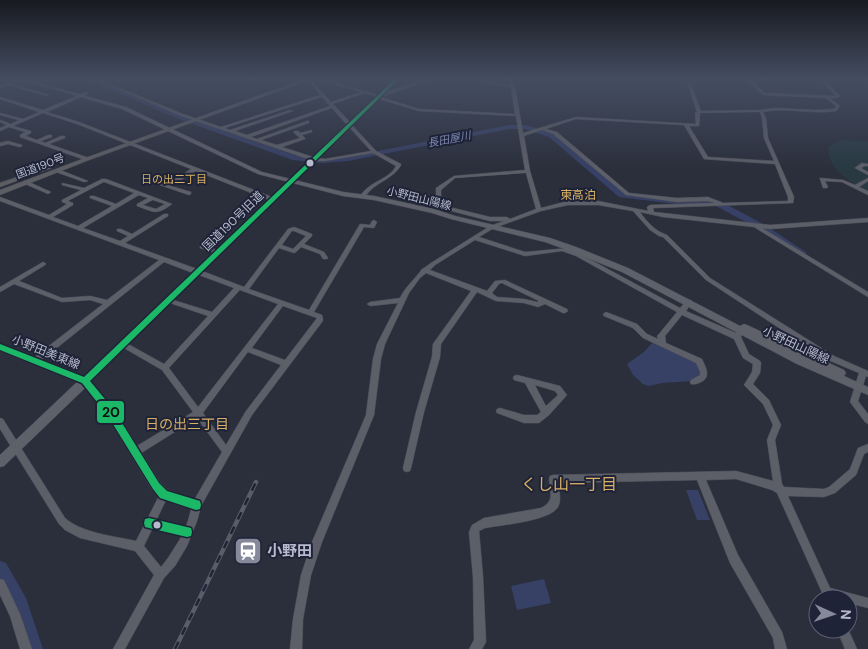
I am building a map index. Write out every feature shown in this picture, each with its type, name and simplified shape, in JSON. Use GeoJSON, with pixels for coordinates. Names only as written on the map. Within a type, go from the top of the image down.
{"type":"FeatureCollection","features":[{"type":"Feature","properties":{"kind":"highway","name":"国道190号"},"geometry":{"type":"LineString","coordinates":[[0,193],[223,109]]}},
{"type":"Feature","properties":{"kind":"highway","name":"国道190号"},"geometry":{"type":"LineString","coordinates":[[0,185],[87,159]]}},
{"type":"Feature","properties":{"kind":"highway"},"geometry":{"type":"LineString","coordinates":[[32,174],[40,174],[38,179]]}},
{"type":"Feature","properties":{"kind":"main road","name":"小野田山陽線"},"geometry":{"type":"LineString","coordinates":[[127,109],[243,166],[290,182],[421,208],[547,240],[573,249],[612,264],[688,303],[862,384],[868,391]]}},
{"type":"Feature","properties":{"kind":"main road","name":"小野田山陽線"},"geometry":{"type":"LineString","coordinates":[[688,303],[739,334],[800,361],[862,384]]}},
{"type":"Feature","properties":{"kind":"main road","name":"小野田美東線"},"geometry":{"type":"LineString","coordinates":[[0,347],[85,381],[0,462]]}},
{"type":"Feature","properties":{"kind":"main road"},"geometry":{"type":"LineString","coordinates":[[85,381],[111,413],[156,486],[164,495],[196,505]]}},
{"type":"Feature","properties":{"kind":"street"},"geometry":{"type":"LineString","coordinates":[[38,109],[272,198]]}},
{"type":"Feature","properties":{"kind":"street"},"geometry":{"type":"LineString","coordinates":[[0,130],[48,109]]}},
{"type":"Feature","properties":{"kind":"street"},"geometry":{"type":"LineString","coordinates":[[168,109],[311,161],[376,153]]}},
{"type":"Feature","properties":{"kind":"street"},"geometry":{"type":"LineString","coordinates":[[221,128],[277,109]]}},
{"type":"Feature","properties":{"kind":"street"},"geometry":{"type":"LineString","coordinates":[[246,137],[321,109]]}},
{"type":"Feature","properties":{"kind":"street"},"geometry":{"type":"LineString","coordinates":[[336,109],[376,153],[399,165],[397,169],[366,189],[363,196]]}},
{"type":"Feature","properties":{"kind":"street","name":"国道190号旧道"},"geometry":{"type":"LineString","coordinates":[[85,381],[365,109]]}},
{"type":"Feature","properties":{"kind":"street"},"geometry":{"type":"LineString","coordinates":[[417,109],[517,115]]}},
{"type":"Feature","properties":{"kind":"street"},"geometry":{"type":"LineString","coordinates":[[516,109],[528,171],[539,210]]}},
{"type":"Feature","properties":{"kind":"street"},"geometry":{"type":"LineString","coordinates":[[522,135],[576,118],[698,125],[697,113],[728,109]]}},
{"type":"Feature","properties":{"kind":"street"},"geometry":{"type":"LineString","coordinates":[[650,212],[650,207],[791,202],[791,197],[766,138],[764,109]]}},
{"type":"Feature","properties":{"kind":"street"},"geometry":{"type":"LineString","coordinates":[[781,109],[790,111],[836,109]]}},
{"type":"Feature","properties":{"kind":"street"},"geometry":{"type":"LineString","coordinates":[[230,132],[291,111]]}},
{"type":"Feature","properties":{"kind":"street"},"geometry":{"type":"LineString","coordinates":[[0,114],[22,120]]}},
{"type":"Feature","properties":{"kind":"street"},"geometry":{"type":"LineString","coordinates":[[279,115],[290,121]]}},
{"type":"Feature","properties":{"kind":"street"},"geometry":{"type":"LineString","coordinates":[[0,121],[28,132],[22,136],[87,159]]}},
{"type":"Feature","properties":{"kind":"street"},"geometry":{"type":"LineString","coordinates":[[257,140],[308,122]]}},
{"type":"Feature","properties":{"kind":"street"},"geometry":{"type":"LineString","coordinates":[[686,125],[706,158],[777,163]]}},
{"type":"Feature","properties":{"kind":"street"},"geometry":{"type":"LineString","coordinates":[[539,130],[555,134],[628,194],[677,200],[708,199],[720,205]]}},
{"type":"Feature","properties":{"kind":"street"},"geometry":{"type":"LineString","coordinates":[[276,148],[303,138],[298,134],[310,131]]}},
{"type":"Feature","properties":{"kind":"street"},"geometry":{"type":"LineString","coordinates":[[37,141],[50,136]]}},
{"type":"Feature","properties":{"kind":"street"},"geometry":{"type":"LineString","coordinates":[[46,144],[63,137]]}},
{"type":"Feature","properties":{"kind":"street"},"geometry":{"type":"LineString","coordinates":[[286,137],[292,142]]}},
{"type":"Feature","properties":{"kind":"street"},"geometry":{"type":"LineString","coordinates":[[0,145],[8,142],[20,146]]}},
{"type":"Feature","properties":{"kind":"street"},"geometry":{"type":"LineString","coordinates":[[868,165],[857,168],[868,174]]}},
{"type":"Feature","properties":{"kind":"street"},"geometry":{"type":"LineString","coordinates":[[167,186],[195,169]]}},
{"type":"Feature","properties":{"kind":"street"},"geometry":{"type":"LineString","coordinates":[[58,171],[79,176],[86,181]]}},
{"type":"Feature","properties":{"kind":"street"},"geometry":{"type":"LineString","coordinates":[[509,220],[506,218],[490,219],[438,206],[437,192],[440,187],[454,177],[528,171]]}},
{"type":"Feature","properties":{"kind":"street"},"geometry":{"type":"LineString","coordinates":[[825,187],[822,179],[843,181],[868,193]]}},
{"type":"Feature","properties":{"kind":"street"},"geometry":{"type":"LineString","coordinates":[[855,187],[868,179]]}},
{"type":"Feature","properties":{"kind":"street"},"geometry":{"type":"LineString","coordinates":[[49,217],[71,204],[64,201],[104,180],[152,198]]}},
{"type":"Feature","properties":{"kind":"street"},"geometry":{"type":"LineString","coordinates":[[150,180],[189,193]]}},
{"type":"Feature","properties":{"kind":"street"},"geometry":{"type":"LineString","coordinates":[[27,183],[48,192]]}},
{"type":"Feature","properties":{"kind":"street"},"geometry":{"type":"LineString","coordinates":[[64,184],[85,190]]}},
{"type":"Feature","properties":{"kind":"street"},"geometry":{"type":"LineString","coordinates":[[79,228],[138,193]]}},
{"type":"Feature","properties":{"kind":"street"},"geometry":{"type":"LineString","coordinates":[[92,197],[116,206]]}},
{"type":"Feature","properties":{"kind":"street"},"geometry":{"type":"LineString","coordinates":[[0,199],[320,317],[320,320],[249,413],[196,505],[195,514],[187,532],[167,570],[160,574],[119,649]]}},
{"type":"Feature","properties":{"kind":"street"},"geometry":{"type":"LineString","coordinates":[[296,649],[298,620],[307,570],[370,416],[376,359],[380,344],[401,300],[424,270],[492,227],[539,210],[575,202],[598,203],[650,212],[765,226],[784,227],[868,220]]}},
{"type":"Feature","properties":{"kind":"street"},"geometry":{"type":"LineString","coordinates":[[634,209],[659,235],[665,236],[708,279],[831,358],[866,373],[854,402],[868,420]]}},
{"type":"Feature","properties":{"kind":"street"},"geometry":{"type":"LineString","coordinates":[[120,244],[166,215]]}},
{"type":"Feature","properties":{"kind":"street"},"geometry":{"type":"LineString","coordinates":[[310,314],[362,226],[372,226],[374,222]]}},
{"type":"Feature","properties":{"kind":"street"},"geometry":{"type":"LineString","coordinates":[[754,225],[868,295]]}},
{"type":"Feature","properties":{"kind":"street"},"geometry":{"type":"LineString","coordinates":[[245,290],[290,230],[294,229],[310,235],[294,251],[279,246]]}},
{"type":"Feature","properties":{"kind":"street"},"geometry":{"type":"LineString","coordinates":[[119,230],[133,236]]}},
{"type":"Feature","properties":{"kind":"street"},"geometry":{"type":"LineString","coordinates":[[475,238],[525,254],[573,249]]}},
{"type":"Feature","properties":{"kind":"street"},"geometry":{"type":"LineString","coordinates":[[301,245],[322,253],[324,258]]}},
{"type":"Feature","properties":{"kind":"street"},"geometry":{"type":"LineString","coordinates":[[202,247],[217,252]]}},
{"type":"Feature","properties":{"kind":"street"},"geometry":{"type":"LineString","coordinates":[[564,250],[578,255],[680,311],[739,334],[746,356],[757,364],[756,373],[748,386],[766,402],[777,424],[771,440],[774,449],[774,467],[778,484],[783,491],[826,589]]}},
{"type":"Feature","properties":{"kind":"street"},"geometry":{"type":"LineString","coordinates":[[35,361],[163,260]]}},
{"type":"Feature","properties":{"kind":"street"},"geometry":{"type":"LineString","coordinates":[[0,290],[43,264]]}},
{"type":"Feature","properties":{"kind":"street"},"geometry":{"type":"LineString","coordinates":[[407,468],[420,412],[436,357],[437,344],[475,290],[424,270]]}},
{"type":"Feature","properties":{"kind":"street"},"geometry":{"type":"LineString","coordinates":[[488,294],[497,282],[503,281],[565,311]]}},
{"type":"Feature","properties":{"kind":"street"},"geometry":{"type":"LineString","coordinates":[[14,282],[62,300],[90,298],[108,303]]}},
{"type":"Feature","properties":{"kind":"street"},"geometry":{"type":"LineString","coordinates":[[164,368],[238,288]]}},
{"type":"Feature","properties":{"kind":"street"},"geometry":{"type":"LineString","coordinates":[[476,289],[496,299],[538,304],[545,301]]}},
{"type":"Feature","properties":{"kind":"street"},"geometry":{"type":"LineString","coordinates":[[167,300],[212,315]]}},
{"type":"Feature","properties":{"kind":"street"},"geometry":{"type":"LineString","coordinates":[[370,304],[401,300]]}},
{"type":"Feature","properties":{"kind":"street"},"geometry":{"type":"LineString","coordinates":[[136,452],[198,412],[282,303]]}},
{"type":"Feature","properties":{"kind":"street"},"geometry":{"type":"LineString","coordinates":[[662,340],[680,311],[688,303]]}},
{"type":"Feature","properties":{"kind":"street"},"geometry":{"type":"LineString","coordinates":[[606,314],[635,326],[651,340],[662,340],[699,361],[704,372],[703,377],[694,382]]}},
{"type":"Feature","properties":{"kind":"street"},"geometry":{"type":"LineString","coordinates":[[123,344],[164,368],[226,451]]}},
{"type":"Feature","properties":{"kind":"street"},"geometry":{"type":"LineString","coordinates":[[247,349],[287,364]]}},
{"type":"Feature","properties":{"kind":"street"},"geometry":{"type":"LineString","coordinates":[[500,411],[524,419],[539,419],[560,398],[562,393],[557,388],[517,378]]}},
{"type":"Feature","properties":{"kind":"street"},"geometry":{"type":"LineString","coordinates":[[528,381],[546,413]]}},
{"type":"Feature","properties":{"kind":"street"},"geometry":{"type":"LineString","coordinates":[[0,422],[68,527],[80,533],[138,547],[160,574]]}},
{"type":"Feature","properties":{"kind":"street"},"geometry":{"type":"LineString","coordinates":[[0,454],[16,447]]}},
{"type":"Feature","properties":{"kind":"street"},"geometry":{"type":"LineString","coordinates":[[475,649],[480,642],[478,577],[474,532],[476,528],[484,523],[550,510],[556,502],[553,479],[736,475],[774,486],[783,491],[824,492],[832,490],[853,472],[857,457],[861,451],[868,448]]}},
{"type":"Feature","properties":{"kind":"street"},"geometry":{"type":"LineString","coordinates":[[700,476],[732,553],[778,636],[781,649]]}},
{"type":"Feature","properties":{"kind":"street"},"geometry":{"type":"LineString","coordinates":[[138,547],[164,495]]}},
{"type":"Feature","properties":{"kind":"street"},"geometry":{"type":"LineString","coordinates":[[0,584],[15,614],[26,649]]}},
{"type":"Feature","properties":{"kind":"shaded area"},"geometry":{"type":"Polygon","coordinates":[[[840,140],[868,141],[868,192],[841,174],[831,162],[828,147],[840,140]]]}},
{"type":"Feature","properties":{"kind":"water"},"geometry":{"type":"Polygon","coordinates":[[[652,343],[695,360],[700,374],[693,381],[662,383],[649,386],[643,384],[633,375],[627,364],[644,352],[652,343]]]}},
{"type":"Feature","properties":{"kind":"water"},"geometry":{"type":"Polygon","coordinates":[[[686,490],[698,490],[710,520],[697,520],[686,490]]]}},
{"type":"Feature","properties":{"kind":"water"},"geometry":{"type":"Polygon","coordinates":[[[544,579],[551,603],[517,610],[511,586],[544,579]]]}},
{"type":"Feature","properties":{"kind":"waterway","name":"長田屋川"},"geometry":{"type":"LineString","coordinates":[[160,109],[296,158],[322,161],[348,159],[509,127],[525,127],[552,135],[622,195],[684,202],[710,201],[717,203],[762,227],[802,253]]}},
{"type":"Feature","properties":{"kind":"waterway"},"geometry":{"type":"LineString","coordinates":[[0,569],[20,604],[34,649]]}},
{"type":"Feature","properties":{"kind":"railway"},"geometry":{"type":"LineString","coordinates":[[175,649],[256,482]]}},
{"type":"Feature","properties":{"kind":"transit line","name":"20"},"geometry":{"type":"LineString","coordinates":[[85,381],[366,109]]}},
{"type":"Feature","properties":{"kind":"transit line","name":"20"},"geometry":{"type":"LineString","coordinates":[[0,347],[85,381],[111,413],[156,486],[164,495],[196,505]]}},
{"type":"Feature","properties":{"kind":"transit line","name":"20"},"geometry":{"type":"LineString","coordinates":[[149,523],[187,532]]}},
{"type":"Feature","properties":{"kind":"place","name":"小野田"},"geometry":{"type":"Point","coordinates":[248,551]}},
{"type":"Feature","properties":{"kind":"district","name":"日の出二丁目"},"geometry":{"type":"Point","coordinates":[174,179]}},
{"type":"Feature","properties":{"kind":"district","name":"東高泊"},"geometry":{"type":"Point","coordinates":[578,195]}},
{"type":"Feature","properties":{"kind":"district","name":"日の出三丁目"},"geometry":{"type":"Point","coordinates":[187,424]}},
{"type":"Feature","properties":{"kind":"district","name":"くし山一丁目"},"geometry":{"type":"Point","coordinates":[569,484]}}]}
